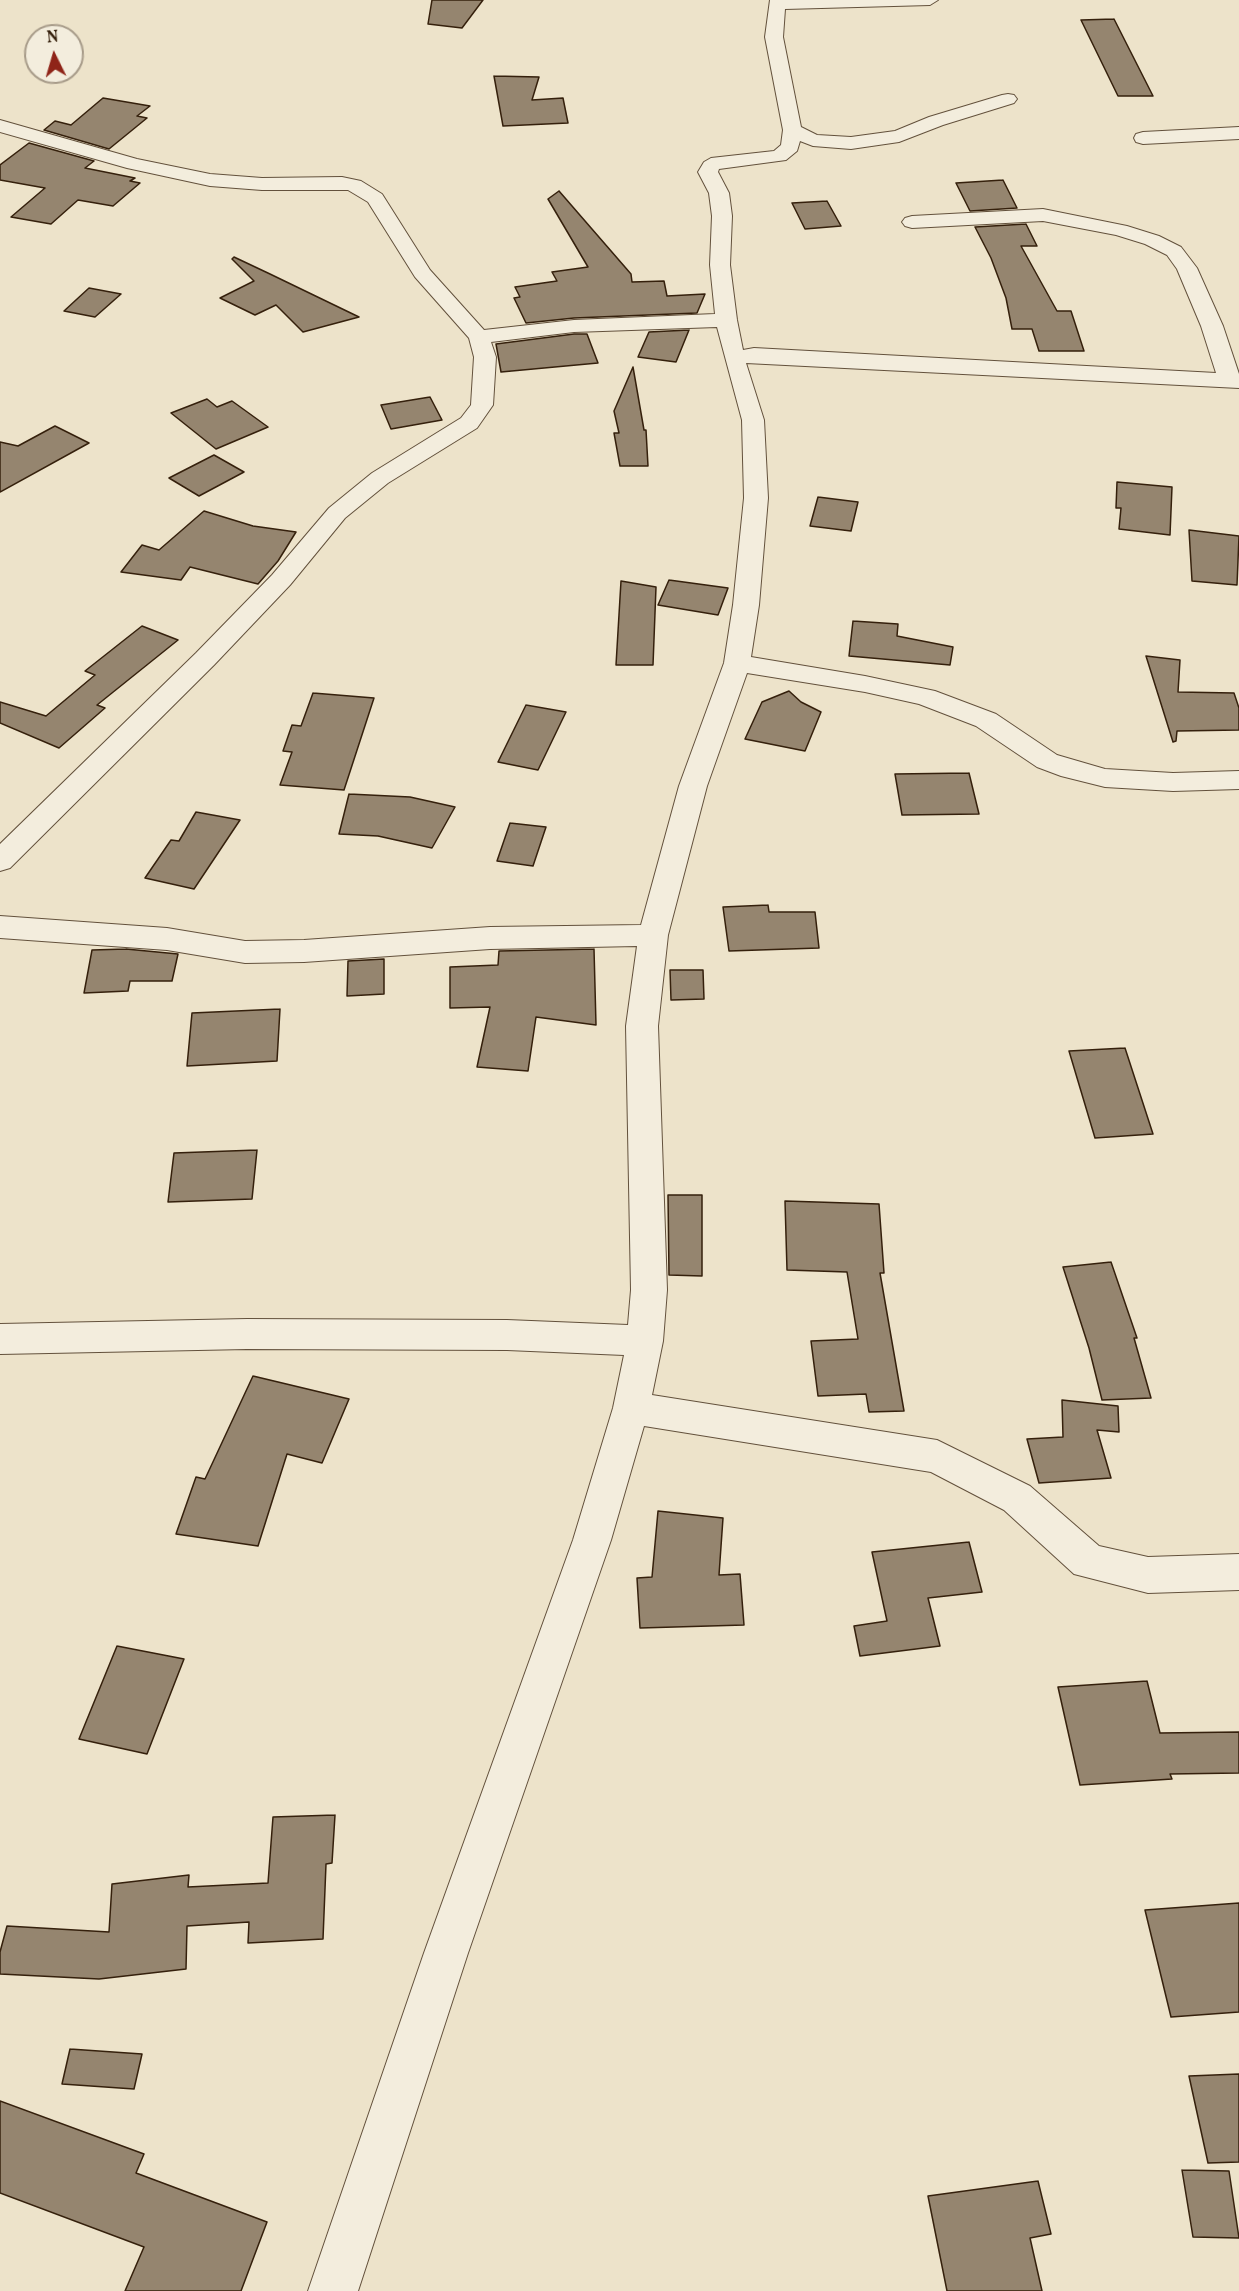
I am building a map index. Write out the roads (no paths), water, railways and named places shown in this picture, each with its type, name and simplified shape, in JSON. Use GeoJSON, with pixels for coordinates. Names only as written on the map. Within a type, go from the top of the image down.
{"type":"FeatureCollection","features":[{"type":"Feature","properties":{"kind":"street"},"geometry":{"type":"LineString","coordinates":[[333,2291],[446,1953],[592,1540],[630,1408],[645,1341],[649,1290],[642,1026],[653,935],[693,786],[737,663],[746,605],[756,498],[753,420],[735,361],[726,320],[720,265],[722,216],[719,193],[708,172],[711,166],[718,162],[779,156],[790,147],[792,130],[774,37],[777,2],[930,0]]}},
{"type":"Feature","properties":{"kind":"street"},"geometry":{"type":"LineString","coordinates":[[792,130],[813,140],[852,143],[899,136],[936,121],[1008,99]]}},
{"type":"Feature","properties":{"kind":"street"},"geometry":{"type":"LineString","coordinates":[[0,126],[134,164],[210,180],[262,184],[342,183],[354,185],[375,198],[422,273],[479,337],[485,357],[482,405],[469,423],[380,478],[337,513],[281,580],[0,861]]}},
{"type":"Feature","properties":{"kind":"street"},"geometry":{"type":"LineString","coordinates":[[1143,138],[1239,133]]}},
{"type":"Feature","properties":{"kind":"street"},"geometry":{"type":"LineString","coordinates":[[735,361],[740,357],[754,355],[1096,375],[1234,380],[1187,268],[1174,251],[1152,240],[1120,230],[1043,215],[912,222]]}},
{"type":"Feature","properties":{"kind":"street"},"geometry":{"type":"LineString","coordinates":[[479,337],[574,326],[726,320]]}},
{"type":"Feature","properties":{"kind":"street"},"geometry":{"type":"LineString","coordinates":[[737,663],[866,684],[926,697],[986,720],[1047,761],[1071,770],[1105,778],[1173,782],[1239,780]]}},
{"type":"Feature","properties":{"kind":"street"},"geometry":{"type":"LineString","coordinates":[[0,927],[167,939],[245,952],[304,951],[490,938],[653,935]]}},
{"type":"Feature","properties":{"kind":"street"},"geometry":{"type":"LineString","coordinates":[[0,1339],[247,1334],[483,1335],[645,1341]]}},
{"type":"Feature","properties":{"kind":"street"},"geometry":{"type":"LineString","coordinates":[[630,1408],[937,1456],[1017,1498],[1088,1561],[1148,1575],[1239,1572]]}}]}
